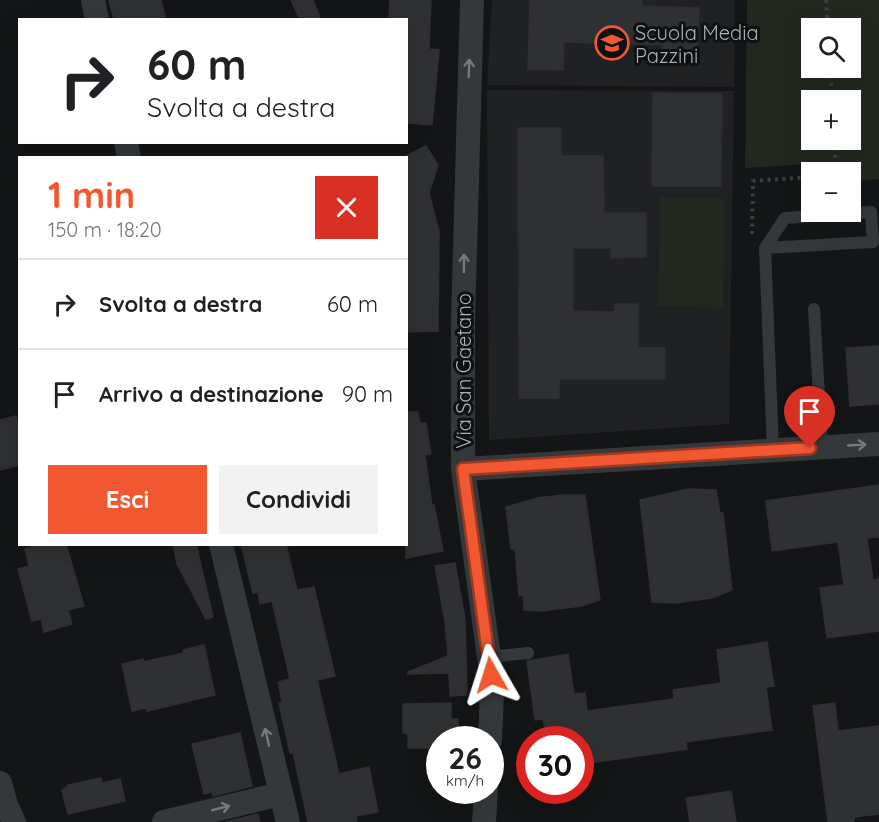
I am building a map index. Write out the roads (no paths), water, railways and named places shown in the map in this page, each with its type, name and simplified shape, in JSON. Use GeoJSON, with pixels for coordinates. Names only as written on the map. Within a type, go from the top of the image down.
{"type":"FeatureCollection","features":[{"type":"Feature","properties":{"kind":"street"},"geometry":{"type":"LineString","coordinates":[[93,0],[97,18]]}},
{"type":"Feature","properties":{"kind":"street","name":"Via San Gaetano"},"geometry":{"type":"LineString","coordinates":[[472,0],[463,311],[463,469],[489,657],[492,692],[491,726]]}},
{"type":"Feature","properties":{"kind":"street"},"geometry":{"type":"LineString","coordinates":[[463,469],[879,444]]}},
{"type":"Feature","properties":{"kind":"street"},"geometry":{"type":"LineString","coordinates":[[221,546],[288,822]]}},
{"type":"Feature","properties":{"kind":"street"},"geometry":{"type":"LineString","coordinates":[[0,783],[14,822]]}},
{"type":"Feature","properties":{"kind":"street"},"geometry":{"type":"LineString","coordinates":[[164,822],[281,794]]}},
{"type":"Feature","properties":{"kind":"street"},"geometry":{"type":"LineString","coordinates":[[484,822],[485,804]]}},
{"type":"Feature","properties":{"kind":"lane"},"geometry":{"type":"LineString","coordinates":[[765,248],[873,242],[871,212],[785,218],[765,248],[773,450]]}},
{"type":"Feature","properties":{"kind":"lane"},"geometry":{"type":"LineString","coordinates":[[814,309],[822,447]]}},
{"type":"Feature","properties":{"kind":"lane"},"geometry":{"type":"LineString","coordinates":[[489,657],[528,653]]}},
{"type":"Feature","properties":{"kind":"place","name":"Scuola Media Pazzini"},"geometry":{"type":"Point","coordinates":[612,43]}}]}
